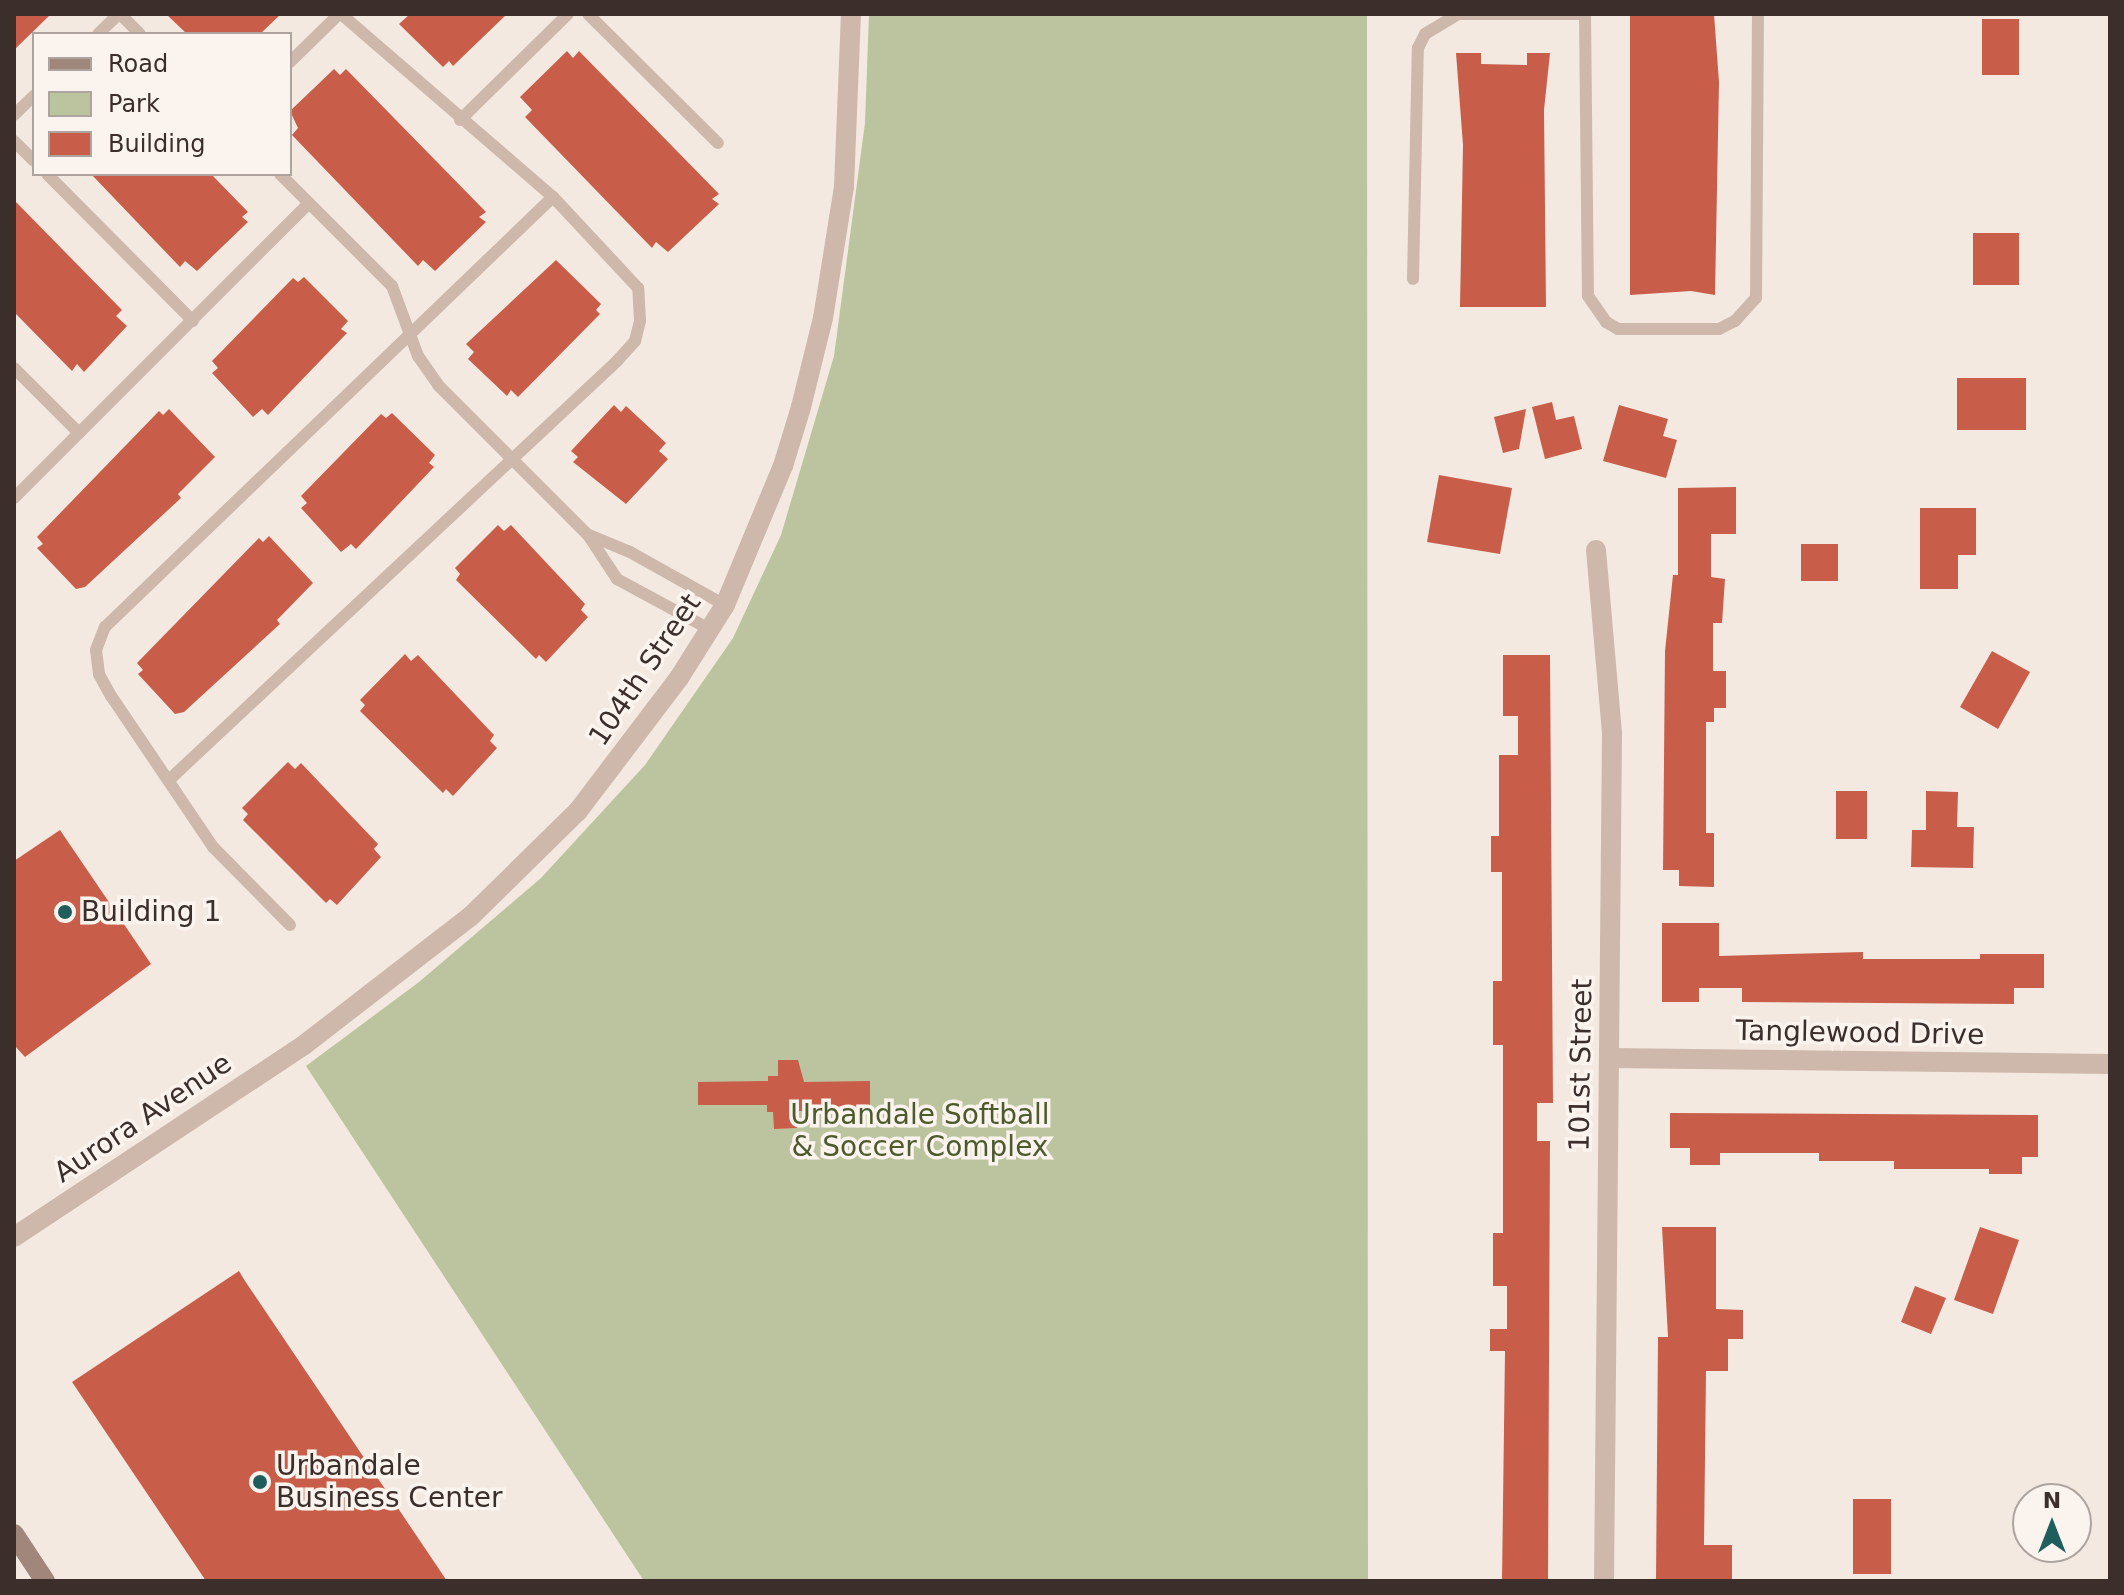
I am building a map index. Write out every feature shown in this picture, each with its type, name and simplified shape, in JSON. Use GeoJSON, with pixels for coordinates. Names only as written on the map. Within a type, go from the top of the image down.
{"type":"FeatureCollection","features":[{"type":"Feature","properties":{"kind":"main road"},"geometry":{"type":"LineString","coordinates":[[14,1534],[45,1581]]}},
{"type":"Feature","properties":{"kind":"street","name":"104th Street"},"geometry":{"type":"LineString","coordinates":[[263,1072],[410,967],[522,869],[635,740],[725,605],[783,466],[823,318],[844,187],[851,14]]}},
{"type":"Feature","properties":{"kind":"street","name":"101st Street"},"geometry":{"type":"LineString","coordinates":[[1596,550],[1612,734],[1604,1581]]}},
{"type":"Feature","properties":{"kind":"street","name":"Tanglewood Drive"},"geometry":{"type":"LineString","coordinates":[[1609,1058],[2110,1064]]}},
{"type":"Feature","properties":{"kind":"street","name":"Aurora Avenue"},"geometry":{"type":"LineString","coordinates":[[14,1237],[263,1072]]}},
{"type":"Feature","properties":{"kind":"lane"},"geometry":{"type":"LineString","coordinates":[[100,32],[120,14],[138,32]]}},
{"type":"Feature","properties":{"kind":"lane"},"geometry":{"type":"LineString","coordinates":[[169,780],[617,361],[635,341],[640,321],[638,288],[553,197],[340,14],[292,60]]}},
{"type":"Feature","properties":{"kind":"lane"},"geometry":{"type":"LineString","coordinates":[[460,120],[568,14]]}},
{"type":"Feature","properties":{"kind":"lane"},"geometry":{"type":"LineString","coordinates":[[588,14],[718,143]]}},
{"type":"Feature","properties":{"kind":"lane"},"geometry":{"type":"LineString","coordinates":[[1413,279],[1418,48],[1425,34],[1458,14],[1585,14],[1588,296],[1606,322],[1618,329],[1719,329],[1735,321],[1756,298],[1758,14]]}},
{"type":"Feature","properties":{"kind":"lane"},"geometry":{"type":"LineString","coordinates":[[14,115],[32,98]]}},
{"type":"Feature","properties":{"kind":"lane"},"geometry":{"type":"LineString","coordinates":[[14,141],[32,159]]}},
{"type":"Feature","properties":{"kind":"lane"},"geometry":{"type":"LineString","coordinates":[[49,176],[193,321]]}},
{"type":"Feature","properties":{"kind":"lane"},"geometry":{"type":"LineString","coordinates":[[282,176],[392,286],[410,332],[438,385],[509,460],[588,535],[617,579],[711,630]]}},
{"type":"Feature","properties":{"kind":"lane"},"geometry":{"type":"LineString","coordinates":[[290,925],[213,847],[99,674],[96,650],[105,627],[553,197]]}},
{"type":"Feature","properties":{"kind":"lane"},"geometry":{"type":"LineString","coordinates":[[14,498],[309,203]]}},
{"type":"Feature","properties":{"kind":"lane"},"geometry":{"type":"LineString","coordinates":[[14,368],[79,433]]}},
{"type":"Feature","properties":{"kind":"lane"},"geometry":{"type":"LineString","coordinates":[[588,535],[630,552],[725,605]]}},
{"type":"Feature","properties":{"kind":"green space","name":"Urbandale Softball & Soccer Complex"},"geometry":{"type":"Polygon","coordinates":[[[869,14],[1367,14],[1368,1581],[644,1581],[306,1066],[419,982],[541,878],[645,765],[733,638],[781,535],[834,356],[865,123],[869,14]]]}},
{"type":"Feature","properties":{"kind":"building"},"geometry":{"type":"Polygon","coordinates":[[[14,14],[51,14],[32,32],[14,50],[14,14]]]}},
{"type":"Feature","properties":{"kind":"building"},"geometry":{"type":"Polygon","coordinates":[[[166,14],[281,14],[262,32],[185,32],[166,14]]]}},
{"type":"Feature","properties":{"kind":"building"},"geometry":{"type":"Polygon","coordinates":[[[410,14],[507,14],[453,66],[449,61],[443,67],[399,24],[410,14]]]}},
{"type":"Feature","properties":{"kind":"building"},"geometry":{"type":"Polygon","coordinates":[[[1630,14],[1714,14],[1719,82],[1715,295],[1691,291],[1630,295],[1630,14]]]}},
{"type":"Feature","properties":{"kind":"building"},"geometry":{"type":"Polygon","coordinates":[[[1982,19],[2019,19],[2019,75],[1982,75],[1982,19]]]}},
{"type":"Feature","properties":{"kind":"building"},"geometry":{"type":"Polygon","coordinates":[[[567,51],[573,58],[579,51],[719,194],[712,199],[719,204],[668,252],[656,242],[652,248],[525,117],[532,110],[520,97],[567,51]]]}},
{"type":"Feature","properties":{"kind":"building"},"geometry":{"type":"Polygon","coordinates":[[[1456,53],[1481,53],[1481,64],[1527,65],[1527,53],[1550,53],[1544,110],[1546,307],[1460,307],[1463,145],[1456,53]]]}},
{"type":"Feature","properties":{"kind":"building"},"geometry":{"type":"Polygon","coordinates":[[[334,69],[340,75],[346,69],[486,212],[479,217],[486,222],[435,271],[423,260],[418,266],[292,135],[298,128],[292,109],[334,69]]]}},
{"type":"Feature","properties":{"kind":"building"},"geometry":{"type":"Polygon","coordinates":[[[93,176],[213,176],[248,212],[242,217],[248,222],[197,271],[185,261],[180,267],[93,176]]]}},
{"type":"Feature","properties":{"kind":"building"},"geometry":{"type":"Polygon","coordinates":[[[14,200],[122,310],[116,316],[127,326],[84,372],[77,364],[72,371],[14,312],[14,200]]]}},
{"type":"Feature","properties":{"kind":"building"},"geometry":{"type":"Polygon","coordinates":[[[1973,233],[2019,233],[2019,285],[1973,285],[1973,233]]]}},
{"type":"Feature","properties":{"kind":"building"},"geometry":{"type":"Polygon","coordinates":[[[556,260],[601,304],[596,310],[600,314],[518,397],[511,390],[507,396],[468,359],[474,352],[466,344],[556,260]]]}},
{"type":"Feature","properties":{"kind":"building"},"geometry":{"type":"Polygon","coordinates":[[[304,277],[348,321],[341,329],[347,333],[268,415],[262,409],[253,417],[212,373],[218,368],[212,361],[293,278],[298,282],[304,277]]]}},
{"type":"Feature","properties":{"kind":"building"},"geometry":{"type":"Polygon","coordinates":[[[1957,378],[2026,378],[2026,430],[1957,430],[1957,378]]]}},
{"type":"Feature","properties":{"kind":"building"},"geometry":{"type":"Polygon","coordinates":[[[1552,402],[1556,420],[1574,416],[1582,449],[1545,459],[1532,407],[1552,402]]]}},
{"type":"Feature","properties":{"kind":"building"},"geometry":{"type":"Polygon","coordinates":[[[614,405],[621,412],[626,406],[666,443],[659,451],[668,459],[626,504],[573,462],[578,457],[571,451],[614,405]]]}},
{"type":"Feature","properties":{"kind":"building"},"geometry":{"type":"Polygon","coordinates":[[[1619,405],[1668,419],[1663,436],[1677,440],[1666,478],[1603,461],[1619,405]]]}},
{"type":"Feature","properties":{"kind":"building"},"geometry":{"type":"Polygon","coordinates":[[[169,409],[215,457],[178,494],[181,498],[85,587],[76,589],[37,548],[43,544],[37,537],[159,411],[163,415],[169,409]]]}},
{"type":"Feature","properties":{"kind":"building"},"geometry":{"type":"Polygon","coordinates":[[[1526,409],[1519,449],[1503,453],[1494,417],[1526,409]]]}},
{"type":"Feature","properties":{"kind":"building"},"geometry":{"type":"Polygon","coordinates":[[[392,413],[435,455],[429,463],[434,467],[356,549],[351,544],[341,552],[301,508],[307,503],[301,496],[381,414],[386,418],[392,413]]]}},
{"type":"Feature","properties":{"kind":"building"},"geometry":{"type":"Polygon","coordinates":[[[1439,475],[1512,488],[1500,554],[1427,542],[1439,475]]]}},
{"type":"Feature","properties":{"kind":"building"},"geometry":{"type":"Polygon","coordinates":[[[1736,487],[1736,534],[1711,534],[1711,577],[1725,579],[1722,623],[1713,623],[1713,671],[1726,671],[1726,708],[1714,708],[1714,722],[1706,722],[1706,833],[1714,833],[1714,887],[1679,886],[1679,870],[1663,870],[1665,651],[1673,575],[1678,575],[1678,488],[1736,487]]]}},
{"type":"Feature","properties":{"kind":"building"},"geometry":{"type":"Polygon","coordinates":[[[1920,508],[1976,508],[1976,555],[1958,555],[1958,589],[1920,589],[1920,508]]]}},
{"type":"Feature","properties":{"kind":"building"},"geometry":{"type":"Polygon","coordinates":[[[498,525],[504,531],[511,525],[585,604],[581,610],[588,617],[546,662],[539,655],[536,659],[456,580],[460,574],[455,568],[498,525]]]}},
{"type":"Feature","properties":{"kind":"building"},"geometry":{"type":"Polygon","coordinates":[[[269,536],[313,583],[277,620],[280,624],[184,712],[175,714],[138,674],[143,670],[137,663],[259,538],[263,542],[269,536]]]}},
{"type":"Feature","properties":{"kind":"building"},"geometry":{"type":"Polygon","coordinates":[[[1801,544],[1838,544],[1838,581],[1801,581],[1801,544]]]}},
{"type":"Feature","properties":{"kind":"building"},"geometry":{"type":"Polygon","coordinates":[[[1992,651],[2030,672],[1998,729],[1960,707],[1992,651]]]}},
{"type":"Feature","properties":{"kind":"building"},"geometry":{"type":"Polygon","coordinates":[[[405,654],[411,661],[418,655],[494,735],[490,741],[497,748],[453,796],[446,789],[443,793],[360,711],[365,705],[360,700],[405,654]]]}},
{"type":"Feature","properties":{"kind":"building"},"geometry":{"type":"Polygon","coordinates":[[[1503,655],[1550,655],[1553,1103],[1537,1103],[1537,1141],[1550,1141],[1548,1581],[1502,1581],[1505,1351],[1490,1351],[1490,1329],[1507,1329],[1507,1286],[1493,1286],[1493,1233],[1503,1233],[1503,1045],[1493,1045],[1493,981],[1502,981],[1502,872],[1491,872],[1491,836],[1499,836],[1499,755],[1518,755],[1518,716],[1503,716],[1503,655]]]}},
{"type":"Feature","properties":{"kind":"building"},"geometry":{"type":"Polygon","coordinates":[[[288,762],[295,769],[301,763],[378,844],[374,849],[381,857],[337,905],[330,899],[326,903],[243,820],[248,814],[242,808],[288,762]]]}},
{"type":"Feature","properties":{"kind":"building"},"geometry":{"type":"Polygon","coordinates":[[[1836,791],[1867,791],[1867,839],[1836,839],[1836,791]]]}},
{"type":"Feature","properties":{"kind":"building"},"geometry":{"type":"Polygon","coordinates":[[[1926,791],[1958,792],[1957,827],[1974,827],[1973,868],[1911,867],[1912,830],[1926,830],[1926,791]]]}},
{"type":"Feature","properties":{"kind":"building","name":"Building 1"},"geometry":{"type":"Polygon","coordinates":[[[60,830],[151,964],[25,1057],[14,1045],[14,861],[60,830]]]}},
{"type":"Feature","properties":{"kind":"building"},"geometry":{"type":"Polygon","coordinates":[[[1662,923],[1719,923],[1719,956],[1863,952],[1863,959],[1980,959],[1980,954],[2044,954],[2044,988],[2014,988],[2014,1004],[1742,1002],[1742,988],[1699,988],[1699,1002],[1662,1002],[1662,923]]]}},
{"type":"Feature","properties":{"kind":"building"},"geometry":{"type":"Polygon","coordinates":[[[778,1060],[798,1060],[804,1082],[870,1081],[870,1106],[805,1107],[805,1111],[797,1111],[797,1128],[774,1129],[773,1112],[767,1112],[767,1105],[698,1105],[698,1082],[768,1081],[768,1076],[778,1076],[778,1060]]]}},
{"type":"Feature","properties":{"kind":"building"},"geometry":{"type":"Polygon","coordinates":[[[1670,1113],[2038,1115],[2038,1157],[2022,1157],[2022,1174],[1989,1174],[1989,1169],[1894,1169],[1894,1161],[1819,1161],[1819,1153],[1720,1153],[1720,1165],[1690,1165],[1690,1148],[1670,1148],[1670,1113]]]}},
{"type":"Feature","properties":{"kind":"building"},"geometry":{"type":"Polygon","coordinates":[[[1662,1227],[1716,1227],[1716,1309],[1743,1310],[1743,1339],[1728,1339],[1728,1371],[1706,1371],[1704,1545],[1732,1545],[1732,1581],[1656,1581],[1658,1337],[1668,1337],[1662,1227]]]}},
{"type":"Feature","properties":{"kind":"building"},"geometry":{"type":"Polygon","coordinates":[[[1980,1227],[2019,1240],[1993,1314],[1954,1300],[1980,1227]]]}},
{"type":"Feature","properties":{"kind":"building","name":"Urbandale Business Center"},"geometry":{"type":"Polygon","coordinates":[[[239,1271],[447,1581],[206,1581],[72,1382],[239,1271]]]}},
{"type":"Feature","properties":{"kind":"building"},"geometry":{"type":"Polygon","coordinates":[[[1915,1286],[1946,1298],[1931,1334],[1901,1322],[1915,1286]]]}},
{"type":"Feature","properties":{"kind":"building"},"geometry":{"type":"Polygon","coordinates":[[[1853,1499],[1891,1499],[1891,1574],[1853,1574],[1853,1499]]]}},
{"type":"Feature","properties":{"kind":"place","name":"Building 1"},"geometry":{"type":"Point","coordinates":[65,912]}},
{"type":"Feature","properties":{"kind":"place","name":"Urbandale Business Center"},"geometry":{"type":"Point","coordinates":[260,1482]}}]}
